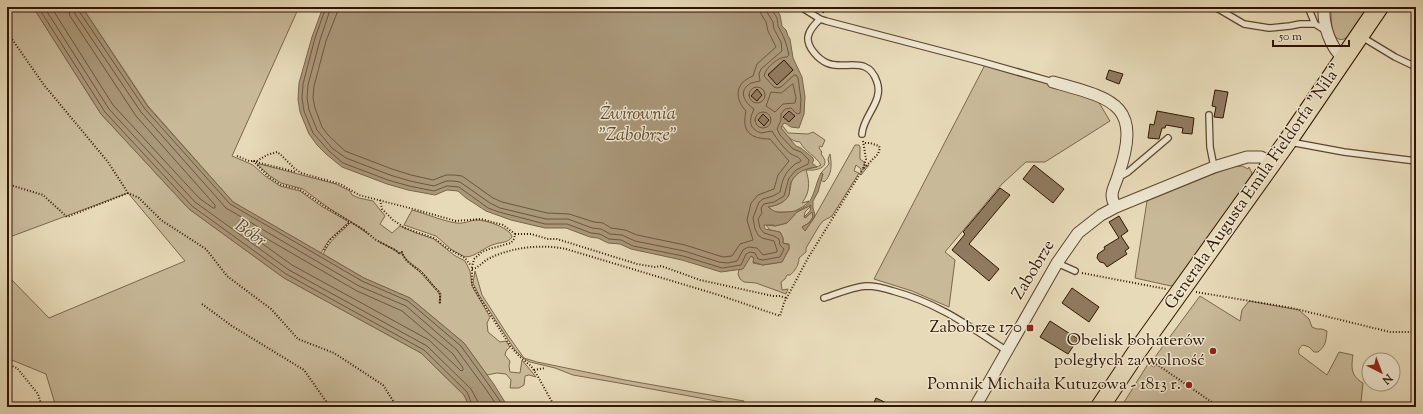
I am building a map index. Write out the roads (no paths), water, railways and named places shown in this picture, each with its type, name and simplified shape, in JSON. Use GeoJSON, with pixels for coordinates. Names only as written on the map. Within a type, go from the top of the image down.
{"type":"FeatureCollection","features":[{"type":"Feature","properties":{"kind":"main road","name":"Generała Augusta Emila Fieldorfa \"Nila\""},"geometry":{"type":"LineString","coordinates":[[1100,407],[1136,353],[1287,142],[1360,36],[1385,8]]}},
{"type":"Feature","properties":{"kind":"street"},"geometry":{"type":"LineString","coordinates":[[1324,7],[1327,31],[1337,53],[1344,59]]}},
{"type":"Feature","properties":{"kind":"street"},"geometry":{"type":"LineString","coordinates":[[1053,82],[1089,92],[1110,101],[1117,106],[1126,120],[1128,139],[1123,163],[1112,192],[1112,200],[1116,208]]}},
{"type":"Feature","properties":{"kind":"street","name":"Zabobrze"},"geometry":{"type":"LineString","coordinates":[[975,407],[1057,263],[1078,233],[1101,214],[1214,167],[1248,157],[1261,157],[1272,163]]}},
{"type":"Feature","properties":{"kind":"lane"},"geometry":{"type":"LineString","coordinates":[[801,7],[820,19],[1053,82]]}},
{"type":"Feature","properties":{"kind":"lane"},"geometry":{"type":"LineString","coordinates":[[1215,7],[1244,24],[1269,28],[1300,24],[1314,24],[1327,31]]}},
{"type":"Feature","properties":{"kind":"lane"},"geometry":{"type":"LineString","coordinates":[[1308,7],[1314,24]]}},
{"type":"Feature","properties":{"kind":"lane"},"geometry":{"type":"LineString","coordinates":[[820,19],[812,27],[808,36],[810,47],[814,53],[822,60],[832,65],[854,64],[864,67],[872,73],[877,82],[878,94],[864,124],[862,134]]}},
{"type":"Feature","properties":{"kind":"lane"},"geometry":{"type":"LineString","coordinates":[[1360,36],[1395,57],[1416,67]]}},
{"type":"Feature","properties":{"kind":"lane"},"geometry":{"type":"LineString","coordinates":[[1209,115],[1210,147],[1214,167]]}},
{"type":"Feature","properties":{"kind":"lane"},"geometry":{"type":"LineString","coordinates":[[1118,178],[1128,172],[1168,138]]}},
{"type":"Feature","properties":{"kind":"lane"},"geometry":{"type":"LineString","coordinates":[[1287,142],[1344,152],[1416,161]]}},
{"type":"Feature","properties":{"kind":"lane"},"geometry":{"type":"LineString","coordinates":[[1057,263],[1074,271]]}},
{"type":"Feature","properties":{"kind":"lane"},"geometry":{"type":"LineString","coordinates":[[824,298],[865,286],[878,287],[899,292],[924,301],[945,311],[1007,351]]}},
{"type":"Feature","properties":{"kind":"water","name":"Bóbr"},"geometry":{"type":"Polygon","coordinates":[[[33,7],[82,7],[148,107],[233,202],[364,278],[410,298],[464,343],[493,383],[508,407],[470,407],[464,395],[421,353],[284,278],[189,209],[101,114],[33,7]]]}},
{"type":"Feature","properties":{"kind":"water","name":"Żwirownia \"Zabobrze\""},"geometry":{"type":"Polygon","coordinates":[[[323,7],[775,7],[780,15],[782,26],[786,30],[790,39],[793,58],[802,77],[805,97],[804,114],[799,128],[791,127],[785,123],[781,128],[796,146],[801,148],[813,158],[814,160],[812,163],[817,167],[809,168],[799,173],[791,182],[788,197],[774,206],[768,207],[779,212],[796,211],[803,208],[811,199],[821,173],[823,174],[818,192],[813,201],[815,215],[805,231],[802,227],[809,223],[813,217],[812,212],[805,218],[804,217],[810,211],[811,205],[797,212],[787,223],[775,226],[764,225],[765,229],[780,232],[783,238],[783,243],[789,245],[789,249],[782,262],[763,265],[753,262],[754,258],[751,256],[743,269],[721,272],[682,260],[631,249],[620,244],[608,243],[598,238],[590,237],[566,228],[545,228],[511,220],[486,211],[458,191],[447,190],[435,195],[387,184],[342,167],[317,145],[309,134],[300,112],[298,99],[299,83],[312,37],[323,7]],[[784,60],[768,74],[777,84],[793,70],[784,60]]]}},
{"type":"Feature","properties":{"kind":"place","name":"Zabobrze 170"},"geometry":{"type":"Point","coordinates":[1030,328]}},
{"type":"Feature","properties":{"kind":"place","name":"Obelisk bohaterów poległych za wolność"},"geometry":{"type":"Point","coordinates":[1213,351]}},
{"type":"Feature","properties":{"kind":"place","name":"Pomnik Michaiła Kutuzowa - 1813 r."},"geometry":{"type":"Point","coordinates":[1189,385]}}]}
